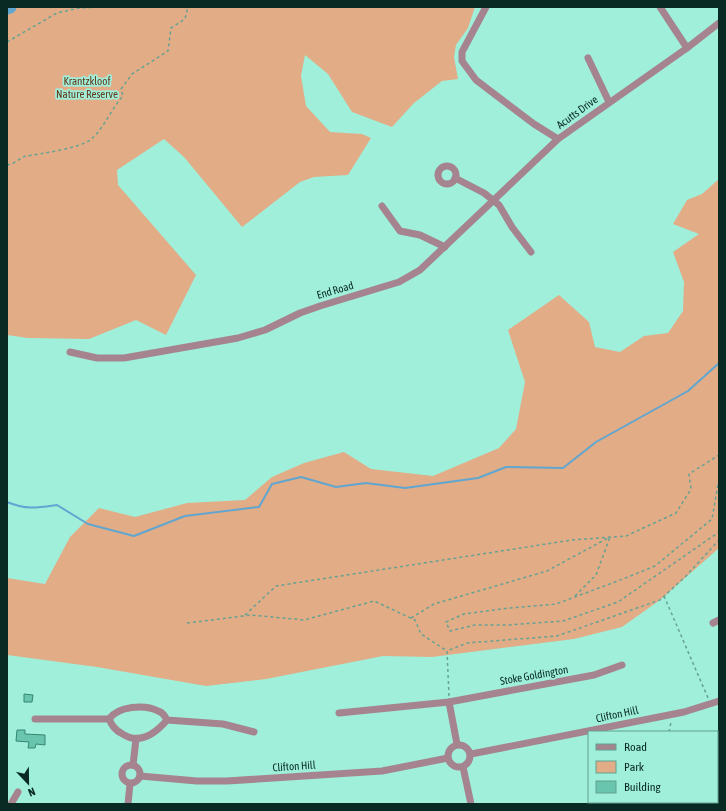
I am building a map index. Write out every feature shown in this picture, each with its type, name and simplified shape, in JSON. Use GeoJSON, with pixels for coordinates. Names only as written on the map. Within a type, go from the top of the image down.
{"type":"FeatureCollection","features":[{"type":"Feature","properties":{"kind":"street","name":"Acutts Drive"},"geometry":{"type":"LineString","coordinates":[[486,7],[462,52],[462,61],[476,80],[534,124],[558,139],[687,48],[719,23]]}},
{"type":"Feature","properties":{"kind":"street"},"geometry":{"type":"LineString","coordinates":[[660,7],[687,48]]}},
{"type":"Feature","properties":{"kind":"street"},"geometry":{"type":"LineString","coordinates":[[588,58],[609,102]]}},
{"type":"Feature","properties":{"kind":"street","name":"End Road"},"geometry":{"type":"LineString","coordinates":[[70,352],[97,358],[124,358],[238,338],[265,330],[320,306],[399,282],[420,270],[558,139]]}},
{"type":"Feature","properties":{"kind":"street"},"geometry":{"type":"LineString","coordinates":[[455,178],[494,200],[499,205],[512,227],[530,252]]}},
{"type":"Feature","properties":{"kind":"street"},"geometry":{"type":"LineString","coordinates":[[382,206],[400,231],[420,235],[445,247]]}},
{"type":"Feature","properties":{"kind":"street","name":"Stoke Goldington"},"geometry":{"type":"LineString","coordinates":[[339,713],[449,702],[594,675],[622,665]]}},
{"type":"Feature","properties":{"kind":"street","name":"Clifton Hill"},"geometry":{"type":"LineString","coordinates":[[471,754],[673,714],[719,701]]}},
{"type":"Feature","properties":{"kind":"street"},"geometry":{"type":"LineString","coordinates":[[449,702],[457,744]]}},
{"type":"Feature","properties":{"kind":"street"},"geometry":{"type":"LineString","coordinates":[[109,719],[113,714],[131,707],[159,711],[167,720],[223,724],[254,732]]}},
{"type":"Feature","properties":{"kind":"street"},"geometry":{"type":"LineString","coordinates":[[35,718],[109,719]]}},
{"type":"Feature","properties":{"kind":"street"},"geometry":{"type":"LineString","coordinates":[[109,719],[116,730],[123,735],[136,739],[152,735],[167,720]]}},
{"type":"Feature","properties":{"kind":"street"},"geometry":{"type":"LineString","coordinates":[[133,765],[136,739]]}},
{"type":"Feature","properties":{"kind":"street"},"geometry":{"type":"LineString","coordinates":[[457,744],[467,748],[471,754],[469,762],[463,766],[452,765],[448,758],[449,751],[457,744]]}},
{"type":"Feature","properties":{"kind":"street","name":"Clifton Hill"},"geometry":{"type":"LineString","coordinates":[[140,776],[197,781],[227,781],[382,771],[448,758]]}},
{"type":"Feature","properties":{"kind":"street"},"geometry":{"type":"LineString","coordinates":[[130,784],[138,781],[140,776],[139,770],[133,765]]}},
{"type":"Feature","properties":{"kind":"street"},"geometry":{"type":"LineString","coordinates":[[130,784],[122,775],[127,767],[133,765]]}},
{"type":"Feature","properties":{"kind":"street"},"geometry":{"type":"LineString","coordinates":[[463,766],[471,804]]}},
{"type":"Feature","properties":{"kind":"street"},"geometry":{"type":"LineString","coordinates":[[128,804],[130,784]]}},
{"type":"Feature","properties":{"kind":"street"},"geometry":{"type":"LineString","coordinates":[[11,804],[18,792]]}},
{"type":"Feature","properties":{"kind":"path"},"geometry":{"type":"LineString","coordinates":[[7,42],[57,13],[79,8],[104,7]]}},
{"type":"Feature","properties":{"kind":"path"},"geometry":{"type":"LineString","coordinates":[[7,165],[10,165],[24,157],[53,152],[88,142],[99,130],[114,106],[123,96],[121,89],[132,74],[168,51],[171,28],[185,20],[188,7]]}},
{"type":"Feature","properties":{"kind":"path"},"geometry":{"type":"LineString","coordinates":[[245,615],[276,586],[572,540],[626,536],[676,513],[691,489],[689,474],[719,455]]}},
{"type":"Feature","properties":{"kind":"path"},"geometry":{"type":"LineString","coordinates":[[719,479],[712,519],[655,566],[556,604],[464,614],[446,622],[450,631],[475,625],[507,625],[563,621],[618,602],[719,532]]}},
{"type":"Feature","properties":{"kind":"path"},"geometry":{"type":"LineString","coordinates":[[575,596],[596,575],[610,537]]}},
{"type":"Feature","properties":{"kind":"path"},"geometry":{"type":"LineString","coordinates":[[412,618],[434,604],[547,571],[610,537]]}},
{"type":"Feature","properties":{"kind":"path"},"geometry":{"type":"LineString","coordinates":[[447,650],[467,642],[557,636],[660,600],[686,576],[719,540]]}},
{"type":"Feature","properties":{"kind":"path"},"geometry":{"type":"LineString","coordinates":[[664,596],[711,704]]}},
{"type":"Feature","properties":{"kind":"path"},"geometry":{"type":"LineString","coordinates":[[186,623],[245,615],[304,620],[374,601],[416,620],[421,634],[447,650]]}},
{"type":"Feature","properties":{"kind":"path"},"geometry":{"type":"LineString","coordinates":[[447,650],[449,702]]}},
{"type":"Feature","properties":{"kind":"path"},"geometry":{"type":"LineString","coordinates":[[669,731],[673,714]]}},
{"type":"Feature","properties":{"kind":"green space","name":"Krantzkloof Nature Reserve"},"geometry":{"type":"Polygon","coordinates":[[[7,7],[475,7],[468,28],[456,45],[454,57],[458,79],[442,81],[414,103],[392,127],[352,112],[328,74],[305,55],[301,76],[306,106],[330,132],[362,134],[371,138],[348,175],[314,177],[300,182],[242,227],[184,157],[164,139],[117,170],[118,185],[196,275],[166,335],[136,320],[89,339],[28,338],[7,335],[7,7]]]}},
{"type":"Feature","properties":{"kind":"green space"},"geometry":{"type":"Polygon","coordinates":[[[719,179],[719,548],[660,600],[622,627],[574,639],[432,657],[383,656],[266,679],[206,686],[97,667],[7,655],[7,578],[45,584],[70,537],[99,508],[135,517],[187,503],[245,500],[272,477],[304,463],[344,452],[371,469],[433,476],[499,448],[516,429],[525,382],[508,330],[559,295],[589,322],[595,347],[620,352],[644,336],[668,333],[683,311],[684,282],[673,252],[699,234],[673,224],[687,200],[702,194],[719,179]]]}},
{"type":"Feature","properties":{"kind":"building"},"geometry":{"type":"Polygon","coordinates":[[[24,694],[33,695],[32,702],[24,702],[24,694]]]}},
{"type":"Feature","properties":{"kind":"building"},"geometry":{"type":"Polygon","coordinates":[[[17,730],[25,730],[25,734],[45,735],[45,745],[36,744],[35,748],[28,748],[29,742],[16,741],[17,730]]]}},
{"type":"Feature","properties":{"kind":"waterway"},"geometry":{"type":"LineString","coordinates":[[7,502],[32,508],[57,505],[88,524],[134,536],[185,516],[259,507],[272,484],[301,477],[336,487],[366,483],[405,488],[478,478],[506,467],[563,468],[596,442],[688,391],[719,363]]}}]}
